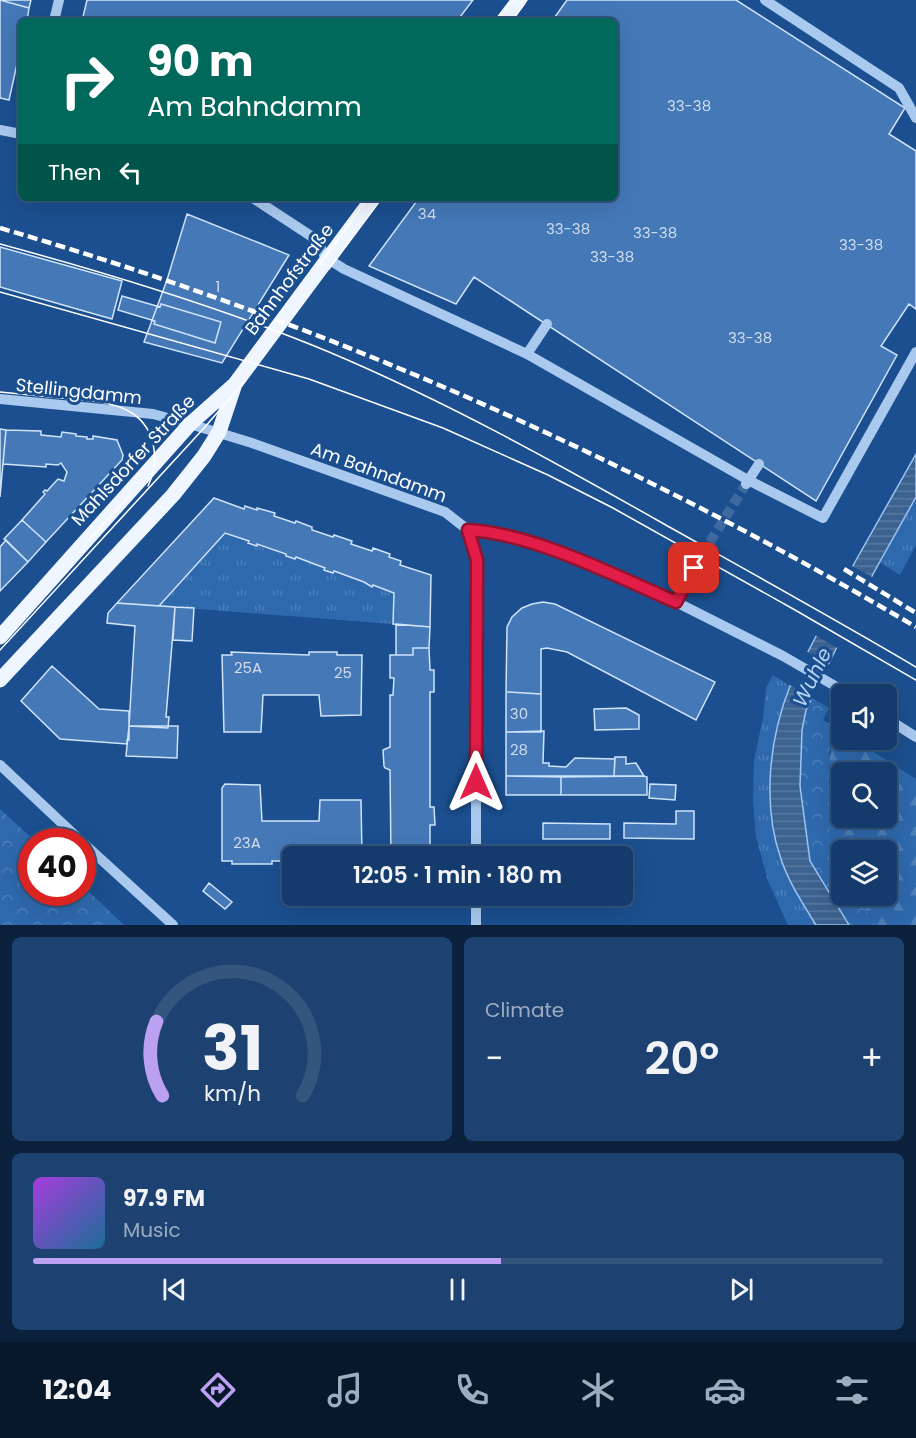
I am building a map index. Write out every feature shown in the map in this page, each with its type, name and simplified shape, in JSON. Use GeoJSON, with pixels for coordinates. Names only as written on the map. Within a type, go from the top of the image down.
{"type":"FeatureCollection","features":[{"type":"Feature","properties":{"kind":"main road"},"geometry":{"type":"LineString","coordinates":[[505,18],[519,0]]}},
{"type":"Feature","properties":{"kind":"main road","name":"Bahnhofstraße"},"geometry":{"type":"LineString","coordinates":[[235,384],[372,201]]}},
{"type":"Feature","properties":{"kind":"main road"},"geometry":{"type":"LineString","coordinates":[[0,680],[177,490],[204,456],[219,432],[235,384]]}},
{"type":"Feature","properties":{"kind":"main road","name":"Mahlsdorfer Straße"},"geometry":{"type":"LineString","coordinates":[[0,637],[190,424],[235,384]]}},
{"type":"Feature","properties":{"kind":"street"},"geometry":{"type":"LineString","coordinates":[[55,18],[59,0]]}},
{"type":"Feature","properties":{"kind":"street"},"geometry":{"type":"LineString","coordinates":[[765,0],[899,88],[916,118]]}},
{"type":"Feature","properties":{"kind":"street"},"geometry":{"type":"LineString","coordinates":[[0,130],[18,133]]}},
{"type":"Feature","properties":{"kind":"street"},"geometry":{"type":"LineString","coordinates":[[258,201],[317,240],[327,259],[360,277],[527,354],[752,475],[823,518],[916,352]]}},
{"type":"Feature","properties":{"kind":"street"},"geometry":{"type":"LineString","coordinates":[[527,354],[547,324]]}},
{"type":"Feature","properties":{"kind":"street","name":"Stellingdamm"},"geometry":{"type":"LineString","coordinates":[[0,399],[153,414],[219,432]]}},
{"type":"Feature","properties":{"kind":"street","name":"Am Bahndamm"},"geometry":{"type":"LineString","coordinates":[[219,432],[445,512],[468,530]]}},
{"type":"Feature","properties":{"kind":"street"},"geometry":{"type":"LineString","coordinates":[[476,846],[477,560],[468,530],[493,531],[569,557],[676,602],[783,656],[832,684]]}},
{"type":"Feature","properties":{"kind":"street"},"geometry":{"type":"LineString","coordinates":[[676,602],[694,568]]}},
{"type":"Feature","properties":{"kind":"street"},"geometry":{"type":"LineString","coordinates":[[897,725],[916,737]]}},
{"type":"Feature","properties":{"kind":"street"},"geometry":{"type":"LineString","coordinates":[[0,765],[67,828]]}},
{"type":"Feature","properties":{"kind":"street"},"geometry":{"type":"LineString","coordinates":[[96,855],[173,925]]}},
{"type":"Feature","properties":{"kind":"street"},"geometry":{"type":"LineString","coordinates":[[476,906],[476,925]]}},
{"type":"Feature","properties":{"kind":"green space"},"geometry":{"type":"Polygon","coordinates":[[[916,497],[916,545],[900,575],[879,562],[916,497]]]}},
{"type":"Feature","properties":{"kind":"green space"},"geometry":{"type":"Polygon","coordinates":[[[225,533],[394,593],[393,624],[159,606],[225,533]]]}},
{"type":"Feature","properties":{"kind":"green space"},"geometry":{"type":"Polygon","coordinates":[[[773,675],[790,686],[773,750],[770,772],[771,817],[781,859],[788,876],[816,925],[788,925],[768,881],[756,837],[753,800],[754,760],[763,718],[766,688],[773,675]]]}},
{"type":"Feature","properties":{"kind":"green space"},"geometry":{"type":"Polygon","coordinates":[[[812,698],[829,708],[823,720],[831,725],[828,798],[833,840],[831,840],[831,895],[810,861],[800,786],[802,730],[806,710],[812,698]]]}},
{"type":"Feature","properties":{"kind":"green space"},"geometry":{"type":"Polygon","coordinates":[[[831,749],[871,750],[889,762],[831,762],[831,828],[897,828],[897,767],[916,779],[916,925],[876,925],[864,906],[897,906],[897,840],[833,840],[829,815],[828,797],[831,749]]]}},
{"type":"Feature","properties":{"kind":"green space"},"geometry":{"type":"Polygon","coordinates":[[[0,809],[21,828],[18,828],[18,906],[96,906],[96,898],[124,925],[0,925],[0,809]]]}},
{"type":"Feature","properties":{"kind":"green space"},"geometry":{"type":"Polygon","coordinates":[[[837,906],[864,906],[876,925],[849,925],[837,906]]]}},
{"type":"Feature","properties":{"kind":"water","name":"Wuhle"},"geometry":{"type":"Polygon","coordinates":[[[916,454],[916,497],[873,574],[806,710],[802,730],[800,786],[810,861],[831,895],[831,906],[837,906],[849,925],[816,925],[781,859],[771,817],[770,772],[777,728],[790,686],[855,562],[916,454]]]}},
{"type":"Feature","properties":{"kind":"pier"},"geometry":{"type":"Polygon","coordinates":[[[850,565],[874,578],[839,649],[815,635],[850,565]]]}},
{"type":"Feature","properties":{"kind":"pier"},"geometry":{"type":"Polygon","coordinates":[[[806,651],[831,666],[815,699],[788,684],[806,651]]]}},
{"type":"Feature","properties":{"kind":"building"},"geometry":{"type":"Polygon","coordinates":[[[0,0],[31,0],[29,8],[0,0]]]}},
{"type":"Feature","properties":{"kind":"building"},"geometry":{"type":"Polygon","coordinates":[[[0,0],[29,8],[27,18],[18,18],[18,60],[9,100],[0,98],[0,0]]]}},
{"type":"Feature","properties":{"kind":"building"},"geometry":{"type":"Polygon","coordinates":[[[87,0],[473,0],[459,18],[83,18],[87,0]]]}},
{"type":"Feature","properties":{"kind":"building"},"geometry":{"type":"Polygon","coordinates":[[[567,0],[736,0],[905,108],[889,134],[916,151],[916,309],[909,304],[881,346],[897,355],[816,501],[474,277],[456,304],[369,266],[417,201],[618,201],[618,18],[554,18],[567,0]]]}},
{"type":"Feature","properties":{"kind":"building"},"geometry":{"type":"Polygon","coordinates":[[[187,214],[289,255],[222,363],[144,342],[167,280],[187,214]]]}},
{"type":"Feature","properties":{"kind":"building"},"geometry":{"type":"Polygon","coordinates":[[[0,247],[122,281],[112,319],[0,287],[0,247]]]}},
{"type":"Feature","properties":{"kind":"building"},"geometry":{"type":"Polygon","coordinates":[[[122,296],[160,307],[161,304],[221,322],[215,343],[118,310],[122,296]]]}},
{"type":"Feature","properties":{"kind":"building"},"geometry":{"type":"Polygon","coordinates":[[[0,429],[6,430],[0,497],[0,429]]]}},
{"type":"Feature","properties":{"kind":"building"},"geometry":{"type":"Polygon","coordinates":[[[6,430],[41,431],[41,435],[61,437],[62,432],[87,437],[87,439],[93,439],[93,436],[117,440],[123,455],[122,460],[46,542],[22,520],[45,494],[43,492],[45,490],[47,491],[58,479],[64,481],[67,472],[61,463],[46,464],[46,467],[3,464],[6,430]]]}},
{"type":"Feature","properties":{"kind":"building"},"geometry":{"type":"Polygon","coordinates":[[[214,498],[244,509],[245,506],[275,513],[274,516],[295,523],[296,521],[312,527],[312,530],[352,541],[351,544],[390,554],[389,557],[401,561],[400,565],[431,575],[430,627],[393,624],[394,593],[225,533],[159,606],[117,603],[214,498]]]}},
{"type":"Feature","properties":{"kind":"building"},"geometry":{"type":"Polygon","coordinates":[[[22,520],[46,542],[28,562],[4,539],[22,520]]]}},
{"type":"Feature","properties":{"kind":"building"},"geometry":{"type":"Polygon","coordinates":[[[6,540],[28,562],[0,591],[0,547],[6,540]]]}},
{"type":"Feature","properties":{"kind":"building"},"geometry":{"type":"Polygon","coordinates":[[[543,602],[555,604],[715,682],[696,720],[567,652],[547,648],[541,649],[541,694],[506,692],[507,627],[512,617],[522,608],[543,602]]]}},
{"type":"Feature","properties":{"kind":"building"},"geometry":{"type":"Polygon","coordinates":[[[117,603],[175,607],[166,717],[169,717],[168,728],[129,726],[135,626],[107,623],[108,613],[117,603]]]}},
{"type":"Feature","properties":{"kind":"building"},"geometry":{"type":"Polygon","coordinates":[[[175,607],[194,608],[192,641],[173,640],[175,607]]]}},
{"type":"Feature","properties":{"kind":"building"},"geometry":{"type":"Polygon","coordinates":[[[396,624],[430,627],[429,648],[413,648],[413,655],[396,655],[396,624]]]}},
{"type":"Feature","properties":{"kind":"building"},"geometry":{"type":"Polygon","coordinates":[[[413,648],[429,648],[430,670],[434,670],[434,692],[430,692],[430,807],[434,807],[435,825],[430,825],[430,846],[391,846],[390,770],[384,766],[383,750],[390,747],[390,695],[393,695],[394,678],[390,678],[390,655],[413,655],[413,648]]]}},
{"type":"Feature","properties":{"kind":"building"},"geometry":{"type":"Polygon","coordinates":[[[231,652],[309,655],[309,652],[337,652],[337,655],[362,655],[361,715],[321,716],[319,695],[263,695],[261,732],[224,732],[222,655],[232,655],[231,652]]]}},
{"type":"Feature","properties":{"kind":"building"},"geometry":{"type":"Polygon","coordinates":[[[52,666],[99,709],[129,711],[127,744],[60,739],[21,701],[52,666]]]}},
{"type":"Feature","properties":{"kind":"building"},"geometry":{"type":"Polygon","coordinates":[[[506,692],[541,694],[541,732],[506,732],[506,692]]]}},
{"type":"Feature","properties":{"kind":"building"},"geometry":{"type":"Polygon","coordinates":[[[626,708],[639,715],[639,729],[595,730],[594,709],[626,708]]]}},
{"type":"Feature","properties":{"kind":"building"},"geometry":{"type":"Polygon","coordinates":[[[129,726],[178,726],[177,758],[126,756],[129,726]]]}},
{"type":"Feature","properties":{"kind":"building"},"geometry":{"type":"Polygon","coordinates":[[[544,731],[543,763],[549,763],[549,766],[566,767],[575,758],[615,759],[614,776],[506,776],[506,732],[544,731]]]}},
{"type":"Feature","properties":{"kind":"building"},"geometry":{"type":"Polygon","coordinates":[[[615,757],[626,757],[626,764],[636,763],[644,776],[614,776],[615,757]]]}},
{"type":"Feature","properties":{"kind":"building"},"geometry":{"type":"Polygon","coordinates":[[[506,776],[561,777],[561,795],[506,795],[506,776]]]}},
{"type":"Feature","properties":{"kind":"building"},"geometry":{"type":"Polygon","coordinates":[[[644,776],[647,777],[647,795],[561,795],[561,777],[644,776]]]}},
{"type":"Feature","properties":{"kind":"building"},"geometry":{"type":"Polygon","coordinates":[[[225,784],[260,785],[262,821],[319,821],[320,800],[361,800],[362,846],[282,846],[282,861],[272,861],[272,864],[232,864],[232,861],[222,861],[222,788],[225,784]]]}},
{"type":"Feature","properties":{"kind":"building"},"geometry":{"type":"Polygon","coordinates":[[[650,784],[676,785],[675,800],[649,798],[650,784]]]}},
{"type":"Feature","properties":{"kind":"building"},"geometry":{"type":"Polygon","coordinates":[[[676,811],[694,811],[694,839],[624,838],[624,823],[676,824],[676,811]]]}},
{"type":"Feature","properties":{"kind":"building"},"geometry":{"type":"Polygon","coordinates":[[[543,823],[610,824],[610,839],[543,839],[543,823]]]}},
{"type":"Feature","properties":{"kind":"building"},"geometry":{"type":"Polygon","coordinates":[[[209,883],[232,902],[225,909],[203,891],[209,883]]]}},
{"type":"Feature","properties":{"kind":"tunnel"},"geometry":{"type":"LineString","coordinates":[[694,568],[746,484]]}},
{"type":"Feature","properties":{"kind":"tram line"},"geometry":{"type":"LineString","coordinates":[[499,18],[513,0]]}},
{"type":"Feature","properties":{"kind":"tram line"},"geometry":{"type":"LineString","coordinates":[[514,18],[527,0]]}},
{"type":"Feature","properties":{"kind":"tram line"},"geometry":{"type":"LineString","coordinates":[[320,264],[366,201]]}},
{"type":"Feature","properties":{"kind":"tram line"},"geometry":{"type":"LineString","coordinates":[[329,269],[380,201]]}},
{"type":"Feature","properties":{"kind":"tram line"},"geometry":{"type":"LineString","coordinates":[[0,244],[208,306],[289,336],[372,371],[541,455],[916,667]]}},
{"type":"Feature","properties":{"kind":"tram line"},"geometry":{"type":"LineString","coordinates":[[0,292],[309,379],[443,428],[548,475],[613,508],[916,680]]}},
{"type":"Feature","properties":{"kind":"tram line"},"geometry":{"type":"LineString","coordinates":[[0,650],[244,382]]}},
{"type":"Feature","properties":{"kind":"tram line"},"geometry":{"type":"LineString","coordinates":[[0,392],[102,402]]}},
{"type":"Feature","properties":{"kind":"tram line"},"geometry":{"type":"LineString","coordinates":[[95,401],[114,405],[132,413],[146,428],[154,446],[155,456],[148,486]]}},
{"type":"Feature","properties":{"kind":"tram line"},"geometry":{"type":"LineString","coordinates":[[89,540],[129,496]]}},
{"type":"Feature","properties":{"kind":"railway"},"geometry":{"type":"LineString","coordinates":[[0,228],[120,265],[238,306],[355,350],[470,399],[697,506],[916,627]]}},
{"type":"Feature","properties":{"kind":"railway"},"geometry":{"type":"LineString","coordinates":[[844,569],[916,613]]}},
{"type":"Feature","properties":{"kind":"route"},"geometry":{"type":"LineString","coordinates":[[476,782],[477,560],[468,530],[493,531],[569,557],[676,602],[694,568]]}}]}
